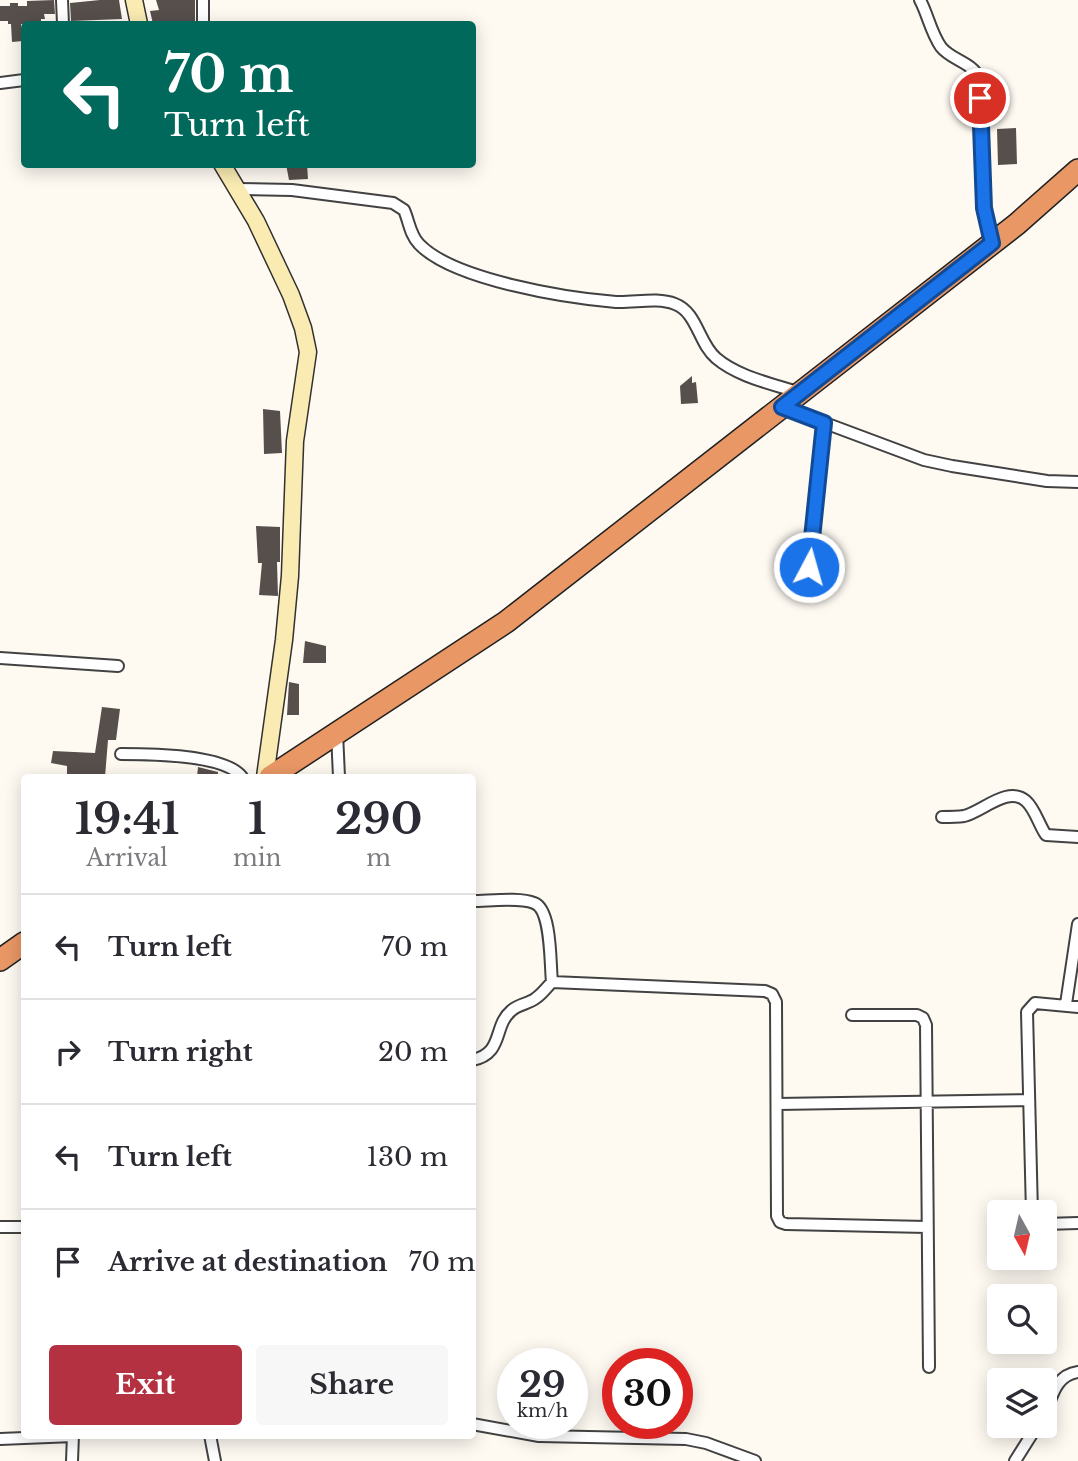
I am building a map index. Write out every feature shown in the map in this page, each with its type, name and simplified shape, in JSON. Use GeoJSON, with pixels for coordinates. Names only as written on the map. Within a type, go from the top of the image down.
{"type":"FeatureCollection","features":[{"type":"Feature","properties":{"kind":"highway"},"geometry":{"type":"LineString","coordinates":[[273,774],[506,622],[992,243],[1078,170]]}},
{"type":"Feature","properties":{"kind":"highway"},"geometry":{"type":"LineString","coordinates":[[0,960],[21,945]]}},
{"type":"Feature","properties":{"kind":"main road"},"geometry":{"type":"LineString","coordinates":[[134,0],[138,21]]}},
{"type":"Feature","properties":{"kind":"main road"},"geometry":{"type":"LineString","coordinates":[[224,168],[256,221],[291,295],[308,352],[295,441],[290,576],[268,774]]}},
{"type":"Feature","properties":{"kind":"street"},"geometry":{"type":"LineString","coordinates":[[62,0],[63,21]]}},
{"type":"Feature","properties":{"kind":"street"},"geometry":{"type":"LineString","coordinates":[[203,0],[203,21]]}},
{"type":"Feature","properties":{"kind":"street"},"geometry":{"type":"LineString","coordinates":[[920,0],[940,46],[975,70],[979,78],[984,208],[992,243]]}},
{"type":"Feature","properties":{"kind":"street"},"geometry":{"type":"LineString","coordinates":[[0,83],[21,80]]}},
{"type":"Feature","properties":{"kind":"street"},"geometry":{"type":"LineString","coordinates":[[237,189],[292,190],[393,203],[404,210],[419,245],[463,269],[590,300],[676,304],[690,317],[718,360],[752,376],[800,393]]}},
{"type":"Feature","properties":{"kind":"street"},"geometry":{"type":"LineString","coordinates":[[782,407],[937,463],[1046,481],[1078,482]]}},
{"type":"Feature","properties":{"kind":"street"},"geometry":{"type":"LineString","coordinates":[[809,567],[824,423]]}},
{"type":"Feature","properties":{"kind":"street"},"geometry":{"type":"LineString","coordinates":[[0,657],[118,666]]}},
{"type":"Feature","properties":{"kind":"street"},"geometry":{"type":"LineString","coordinates":[[337,733],[339,774]]}},
{"type":"Feature","properties":{"kind":"street"},"geometry":{"type":"LineString","coordinates":[[121,754],[223,763],[239,774]]}},
{"type":"Feature","properties":{"kind":"street"},"geometry":{"type":"LineString","coordinates":[[942,817],[963,816],[992,802],[1014,797],[1023,798],[1029,803],[1046,835],[1078,837]]}},
{"type":"Feature","properties":{"kind":"street"},"geometry":{"type":"LineString","coordinates":[[476,901],[533,902],[540,906],[547,922],[552,982]]}},
{"type":"Feature","properties":{"kind":"street"},"geometry":{"type":"LineString","coordinates":[[1032,1200],[1027,1012],[1035,1003],[1072,1005],[1078,925]]}},
{"type":"Feature","properties":{"kind":"street"},"geometry":{"type":"LineString","coordinates":[[476,1059],[485,1057],[492,1051],[508,1014],[536,998],[552,982],[765,991],[772,994],[776,1002],[777,1216],[780,1222],[928,1227]]}},
{"type":"Feature","properties":{"kind":"street"},"geometry":{"type":"LineString","coordinates":[[852,1014],[917,1015],[923,1018],[926,1025],[929,1367]]}},
{"type":"Feature","properties":{"kind":"street"},"geometry":{"type":"LineString","coordinates":[[777,1104],[1029,1100]]}},
{"type":"Feature","properties":{"kind":"street"},"geometry":{"type":"LineString","coordinates":[[1057,1224],[1078,1223]]}},
{"type":"Feature","properties":{"kind":"street"},"geometry":{"type":"LineString","coordinates":[[0,1227],[21,1227]]}},
{"type":"Feature","properties":{"kind":"street"},"geometry":{"type":"LineString","coordinates":[[1057,1386],[1065,1376],[1078,1372]]}},
{"type":"Feature","properties":{"kind":"street"},"geometry":{"type":"LineString","coordinates":[[476,1425],[539,1436],[686,1439],[706,1443],[755,1461]]}},
{"type":"Feature","properties":{"kind":"street"},"geometry":{"type":"LineString","coordinates":[[0,1439],[21,1438]]}},
{"type":"Feature","properties":{"kind":"street"},"geometry":{"type":"LineString","coordinates":[[1015,1461],[1029,1438]]}},
{"type":"Feature","properties":{"kind":"street"},"geometry":{"type":"LineString","coordinates":[[72,1461],[73,1439]]}},
{"type":"Feature","properties":{"kind":"street"},"geometry":{"type":"LineString","coordinates":[[211,1439],[215,1461]]}},
{"type":"Feature","properties":{"kind":"building"},"geometry":{"type":"Polygon","coordinates":[[[54,0],[55,14],[44,14],[45,19],[41,21],[21,21],[21,41],[12,42],[11,24],[8,24],[8,21],[0,21],[0,6],[18,3],[18,6],[27,6],[27,1],[54,0]]]}},
{"type":"Feature","properties":{"kind":"building"},"geometry":{"type":"Polygon","coordinates":[[[119,0],[122,19],[71,21],[70,3],[119,0]]]}},
{"type":"Feature","properties":{"kind":"building"},"geometry":{"type":"Polygon","coordinates":[[[156,0],[195,0],[195,21],[152,21],[150,11],[159,10],[156,0]]]}},
{"type":"Feature","properties":{"kind":"building"},"geometry":{"type":"Polygon","coordinates":[[[1016,128],[1017,164],[998,165],[997,129],[1016,128]]]}},
{"type":"Feature","properties":{"kind":"building"},"geometry":{"type":"Polygon","coordinates":[[[287,168],[307,168],[308,179],[289,180],[287,168]]]}},
{"type":"Feature","properties":{"kind":"building"},"geometry":{"type":"Polygon","coordinates":[[[692,376],[692,383],[696,382],[698,403],[681,404],[680,386],[692,376]]]}},
{"type":"Feature","properties":{"kind":"building"},"geometry":{"type":"Polygon","coordinates":[[[263,409],[280,411],[282,453],[264,454],[263,409]]]}},
{"type":"Feature","properties":{"kind":"building"},"geometry":{"type":"Polygon","coordinates":[[[256,526],[280,527],[278,596],[259,595],[262,563],[258,563],[256,526]]]}},
{"type":"Feature","properties":{"kind":"building"},"geometry":{"type":"Polygon","coordinates":[[[305,641],[326,646],[326,663],[303,663],[305,641]]]}},
{"type":"Feature","properties":{"kind":"building"},"geometry":{"type":"Polygon","coordinates":[[[289,682],[299,684],[299,715],[287,715],[289,682]]]}},
{"type":"Feature","properties":{"kind":"building"},"geometry":{"type":"Polygon","coordinates":[[[102,707],[120,709],[116,740],[108,740],[105,774],[67,774],[67,766],[51,763],[53,751],[95,753],[102,707]]]}},
{"type":"Feature","properties":{"kind":"building"},"geometry":{"type":"Polygon","coordinates":[[[198,767],[218,772],[218,774],[197,774],[198,767]]]}},
{"type":"Feature","properties":{"kind":"route"},"geometry":{"type":"LineString","coordinates":[[809,567],[824,423],[782,407],[992,243],[984,208],[980,98]]}}]}
